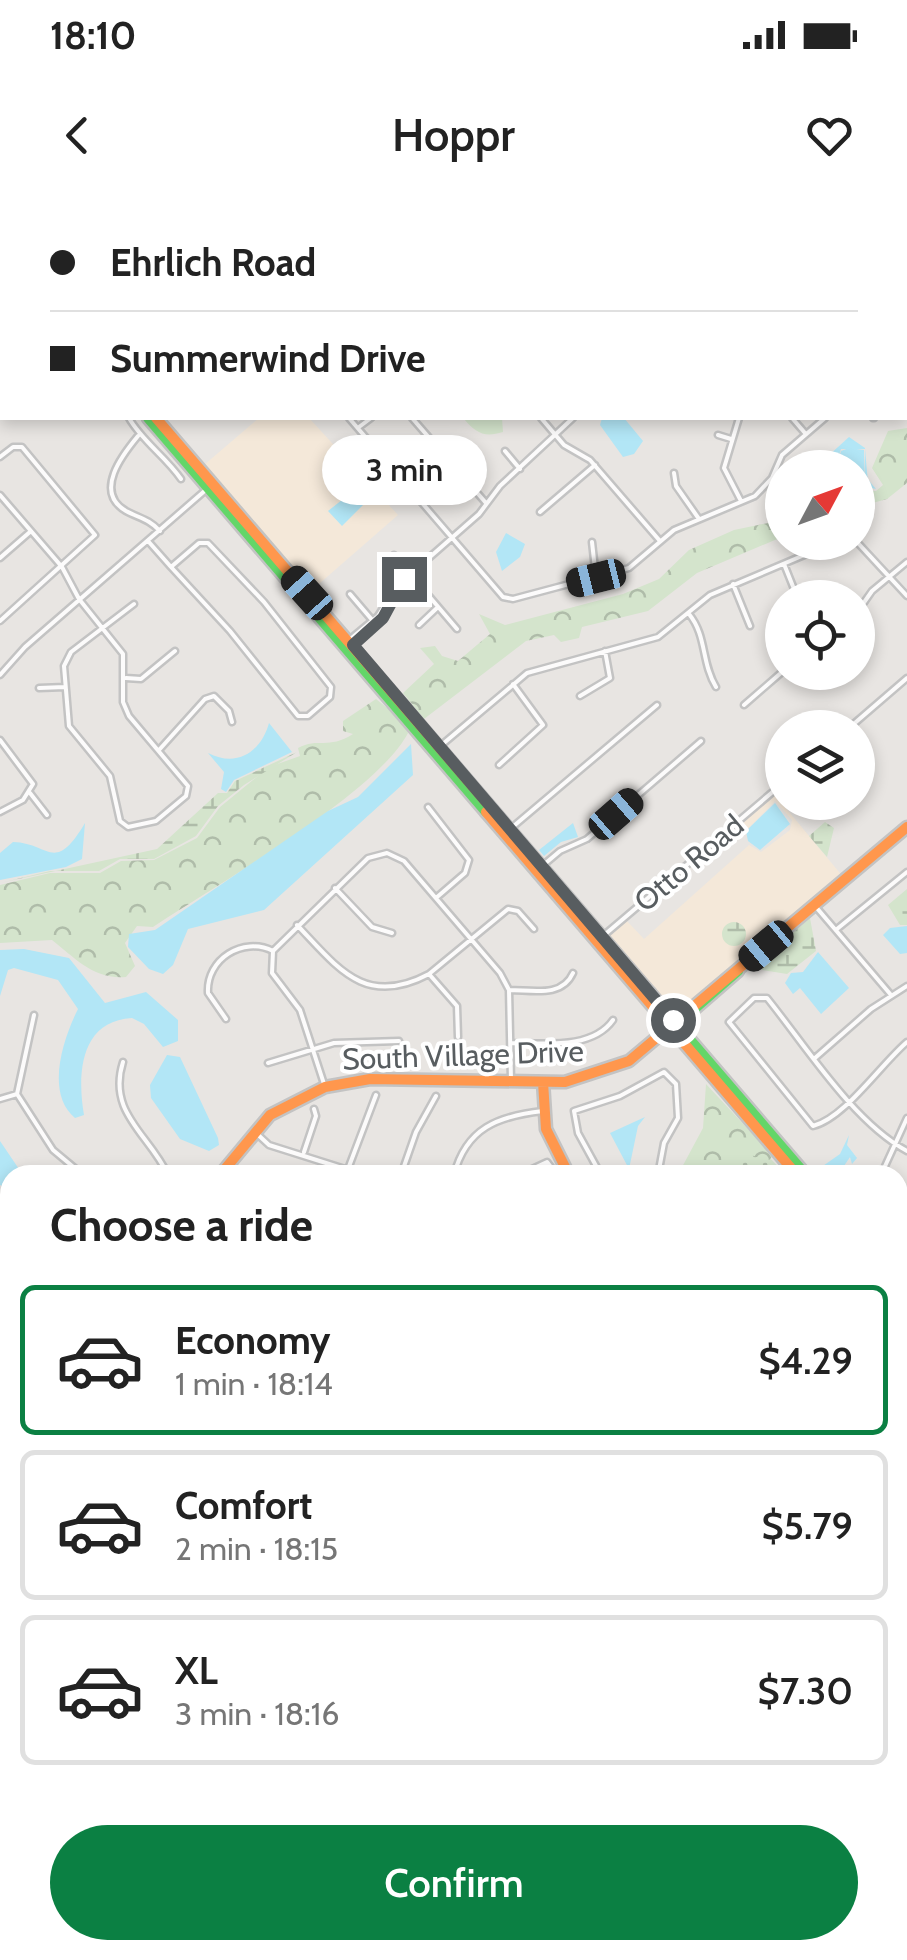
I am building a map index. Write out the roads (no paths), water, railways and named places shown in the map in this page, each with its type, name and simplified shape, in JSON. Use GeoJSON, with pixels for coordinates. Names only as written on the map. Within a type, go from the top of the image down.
{"type":"FeatureCollection","features":[{"type":"Feature","properties":{"kind":"main road"},"geometry":{"type":"LineString","coordinates":[[150,420],[509,830],[599,940]]}},
{"type":"Feature","properties":{"kind":"main road"},"geometry":{"type":"LineString","coordinates":[[158,420],[210,486]]}},
{"type":"Feature","properties":{"kind":"main road"},"geometry":{"type":"LineString","coordinates":[[437,749],[522,855],[797,1165]]}},
{"type":"Feature","properties":{"kind":"main road","name":"South Village Drive"},"geometry":{"type":"LineString","coordinates":[[227,1165],[252,1130],[287,1104],[325,1087],[370,1079],[578,1080],[614,1068],[673,1024],[907,827]]}},
{"type":"Feature","properties":{"kind":"main road"},"geometry":{"type":"LineString","coordinates":[[522,855],[555,884]]}},
{"type":"Feature","properties":{"kind":"main road"},"geometry":{"type":"LineString","coordinates":[[673,1024],[789,1165]]}},
{"type":"Feature","properties":{"kind":"main road"},"geometry":{"type":"LineString","coordinates":[[543,1082],[543,1111],[552,1145],[563,1165]]}},
{"type":"Feature","properties":{"kind":"street"},"geometry":{"type":"LineString","coordinates":[[130,420],[138,436],[150,442],[181,479]]}},
{"type":"Feature","properties":{"kind":"street"},"geometry":{"type":"LineString","coordinates":[[351,420],[503,597],[513,599],[629,568],[660,540],[765,488],[782,455],[822,420]]}},
{"type":"Feature","properties":{"kind":"street"},"geometry":{"type":"LineString","coordinates":[[358,428],[368,420]]}},
{"type":"Feature","properties":{"kind":"street"},"geometry":{"type":"LineString","coordinates":[[414,420],[486,504]]}},
{"type":"Feature","properties":{"kind":"street"},"geometry":{"type":"LineString","coordinates":[[543,420],[595,465],[660,540]]}},
{"type":"Feature","properties":{"kind":"street"},"geometry":{"type":"LineString","coordinates":[[348,645],[390,608],[398,585],[572,420]]}},
{"type":"Feature","properties":{"kind":"street"},"geometry":{"type":"LineString","coordinates":[[738,420],[724,468],[742,502]]}},
{"type":"Feature","properties":{"kind":"street"},"geometry":{"type":"LineString","coordinates":[[794,420],[806,434]]}},
{"type":"Feature","properties":{"kind":"street"},"geometry":{"type":"LineString","coordinates":[[718,435],[731,439]]}},
{"type":"Feature","properties":{"kind":"street"},"geometry":{"type":"LineString","coordinates":[[138,436],[114,469],[113,497],[120,508],[150,520],[160,531]]}},
{"type":"Feature","properties":{"kind":"street"},"geometry":{"type":"LineString","coordinates":[[0,457],[22,447],[93,530],[93,541],[0,620]]}},
{"type":"Feature","properties":{"kind":"street"},"geometry":{"type":"LineString","coordinates":[[505,451],[520,469]]}},
{"type":"Feature","properties":{"kind":"street"},"geometry":{"type":"LineString","coordinates":[[540,512],[595,465]]}},
{"type":"Feature","properties":{"kind":"street"},"geometry":{"type":"LineString","coordinates":[[674,473],[676,486],[699,519]]}},
{"type":"Feature","properties":{"kind":"street"},"geometry":{"type":"LineString","coordinates":[[0,675],[79,599],[210,486]]}},
{"type":"Feature","properties":{"kind":"street"},"geometry":{"type":"LineString","coordinates":[[0,495],[62,568],[79,599],[101,627],[123,654],[123,702],[189,791],[156,821],[123,826],[110,776],[69,726],[65,687],[67,657],[101,627],[134,604]]}},
{"type":"Feature","properties":{"kind":"street"},"geometry":{"type":"LineString","coordinates":[[0,558],[31,531]]}},
{"type":"Feature","properties":{"kind":"street"},"geometry":{"type":"LineString","coordinates":[[148,541],[170,567],[242,646],[298,716],[308,716],[330,698],[332,687],[288,630],[208,543],[199,543],[170,567]]}},
{"type":"Feature","properties":{"kind":"street"},"geometry":{"type":"LineString","coordinates":[[592,542],[596,578]]}},
{"type":"Feature","properties":{"kind":"street"},"geometry":{"type":"LineString","coordinates":[[394,555],[457,628]]}},
{"type":"Feature","properties":{"kind":"street"},"geometry":{"type":"LineString","coordinates":[[875,559],[907,596]]}},
{"type":"Feature","properties":{"kind":"street"},"geometry":{"type":"LineString","coordinates":[[437,749],[514,684],[538,669],[658,638],[710,596],[793,560]]}},
{"type":"Feature","properties":{"kind":"street"},"geometry":{"type":"LineString","coordinates":[[875,592],[907,562]]}},
{"type":"Feature","properties":{"kind":"street"},"geometry":{"type":"LineString","coordinates":[[784,564],[790,580]]}},
{"type":"Feature","properties":{"kind":"street"},"geometry":{"type":"LineString","coordinates":[[734,584],[750,626]]}},
{"type":"Feature","properties":{"kind":"street"},"geometry":{"type":"LineString","coordinates":[[350,594],[374,622]]}},
{"type":"Feature","properties":{"kind":"street"},"geometry":{"type":"LineString","coordinates":[[418,625],[438,607]]}},
{"type":"Feature","properties":{"kind":"street"},"geometry":{"type":"LineString","coordinates":[[688,614],[701,632],[705,664],[716,686]]}},
{"type":"Feature","properties":{"kind":"street"},"geometry":{"type":"LineString","coordinates":[[126,678],[141,679],[176,651]]}},
{"type":"Feature","properties":{"kind":"street"},"geometry":{"type":"LineString","coordinates":[[580,696],[610,678],[605,652]]}},
{"type":"Feature","properties":{"kind":"street"},"geometry":{"type":"LineString","coordinates":[[870,710],[907,678]]}},
{"type":"Feature","properties":{"kind":"street"},"geometry":{"type":"LineString","coordinates":[[500,765],[543,725],[514,684]]}},
{"type":"Feature","properties":{"kind":"street"},"geometry":{"type":"LineString","coordinates":[[39,688],[65,687]]}},
{"type":"Feature","properties":{"kind":"street"},"geometry":{"type":"LineString","coordinates":[[744,706],[765,687]]}},
{"type":"Feature","properties":{"kind":"street"},"geometry":{"type":"LineString","coordinates":[[159,750],[205,699],[214,696],[221,700],[232,722]]}},
{"type":"Feature","properties":{"kind":"street"},"geometry":{"type":"LineString","coordinates":[[509,830],[656,705]]}},
{"type":"Feature","properties":{"kind":"street"},"geometry":{"type":"LineString","coordinates":[[0,740],[30,776],[30,793],[47,815]]}},
{"type":"Feature","properties":{"kind":"street"},"geometry":{"type":"LineString","coordinates":[[541,868],[560,851],[587,839],[701,741]]}},
{"type":"Feature","properties":{"kind":"street"},"geometry":{"type":"LineString","coordinates":[[0,812],[30,793]]}},
{"type":"Feature","properties":{"kind":"street","name":"Otto Road"},"geometry":{"type":"LineString","coordinates":[[599,940],[765,798]]}},
{"type":"Feature","properties":{"kind":"street"},"geometry":{"type":"LineString","coordinates":[[428,807],[469,860],[465,873],[436,898]]}},
{"type":"Feature","properties":{"kind":"street"},"geometry":{"type":"LineString","coordinates":[[325,1087],[300,1010],[272,974],[273,951],[368,858],[387,853],[404,861],[471,938],[509,990],[511,1080]]}},
{"type":"Feature","properties":{"kind":"street"},"geometry":{"type":"LineString","coordinates":[[836,929],[907,872]]}},
{"type":"Feature","properties":{"kind":"street"},"geometry":{"type":"LineString","coordinates":[[335,888],[372,927],[392,933]]}},
{"type":"Feature","properties":{"kind":"street"},"geometry":{"type":"LineString","coordinates":[[815,905],[891,995]]}},
{"type":"Feature","properties":{"kind":"street"},"geometry":{"type":"LineString","coordinates":[[297,925],[344,974],[360,984],[402,984],[429,974],[508,909],[518,911],[534,928]]}},
{"type":"Feature","properties":{"kind":"street"},"geometry":{"type":"LineString","coordinates":[[226,1019],[208,992],[214,965],[226,954],[258,946],[273,951]]}},
{"type":"Feature","properties":{"kind":"street"},"geometry":{"type":"LineString","coordinates":[[429,974],[457,1006],[458,1037]]}},
{"type":"Feature","properties":{"kind":"street"},"geometry":{"type":"LineString","coordinates":[[509,990],[556,990],[566,986],[573,974]]}},
{"type":"Feature","properties":{"kind":"street"},"geometry":{"type":"LineString","coordinates":[[814,1058],[907,986]]}},
{"type":"Feature","properties":{"kind":"street"},"geometry":{"type":"LineString","coordinates":[[907,1042],[850,1098],[820,1124],[807,1122],[729,1022],[754,998],[767,998],[850,1098],[907,1151]]}},
{"type":"Feature","properties":{"kind":"street"},"geometry":{"type":"LineString","coordinates":[[34,1015],[17,1094],[53,1150],[71,1165]]}},
{"type":"Feature","properties":{"kind":"street"},"geometry":{"type":"LineString","coordinates":[[512,1042],[571,1042],[604,1030],[613,1020]]}},
{"type":"Feature","properties":{"kind":"street"},"geometry":{"type":"LineString","coordinates":[[268,1063],[353,1040],[399,1041]]}},
{"type":"Feature","properties":{"kind":"street"},"geometry":{"type":"LineString","coordinates":[[123,1062],[118,1085],[123,1110],[161,1165]]}},
{"type":"Feature","properties":{"kind":"street"},"geometry":{"type":"LineString","coordinates":[[596,1165],[578,1133],[574,1111],[620,1096],[664,1072],[676,1084],[678,1118],[664,1143],[660,1165]]}},
{"type":"Feature","properties":{"kind":"street"},"geometry":{"type":"LineString","coordinates":[[0,1099],[17,1094]]}},
{"type":"Feature","properties":{"kind":"street"},"geometry":{"type":"LineString","coordinates":[[350,1165],[376,1095]]}},
{"type":"Feature","properties":{"kind":"street"},"geometry":{"type":"LineString","coordinates":[[404,1165],[416,1132],[436,1096]]}},
{"type":"Feature","properties":{"kind":"street"},"geometry":{"type":"LineString","coordinates":[[303,1154],[316,1116],[314,1109]]}},
{"type":"Feature","properties":{"kind":"street"},"geometry":{"type":"LineString","coordinates":[[458,1165],[465,1146],[487,1124],[514,1114],[543,1111]]}},
{"type":"Feature","properties":{"kind":"street"},"geometry":{"type":"LineString","coordinates":[[886,1165],[907,1118]]}},
{"type":"Feature","properties":{"kind":"street"},"geometry":{"type":"LineString","coordinates":[[252,1130],[269,1144],[336,1165]]}},
{"type":"Feature","properties":{"kind":"street"},"geometry":{"type":"LineString","coordinates":[[788,1960],[798,1960]]}},
{"type":"Feature","properties":{"kind":"water"},"geometry":{"type":"Polygon","coordinates":[[[601,420],[626,420],[643,441],[634,454],[623,457],[600,425],[601,420]]]}},
{"type":"Feature","properties":{"kind":"water"},"geometry":{"type":"Polygon","coordinates":[[[849,437],[865,448],[865,449],[835,450],[849,437]]]}},
{"type":"Feature","properties":{"kind":"water"},"geometry":{"type":"Polygon","coordinates":[[[352,492],[364,504],[342,526],[328,511],[352,492]]]}},
{"type":"Feature","properties":{"kind":"water"},"geometry":{"type":"Polygon","coordinates":[[[506,533],[525,544],[520,557],[502,571],[496,552],[506,533]]]}},
{"type":"Feature","properties":{"kind":"water"},"geometry":{"type":"Polygon","coordinates":[[[269,723],[292,752],[234,780],[226,792],[221,789],[224,772],[208,753],[238,758],[254,749],[269,723]]]}},
{"type":"Feature","properties":{"kind":"water"},"geometry":{"type":"Polygon","coordinates":[[[411,744],[413,775],[264,910],[188,929],[173,965],[163,974],[149,969],[128,947],[129,934],[155,930],[328,811],[358,797],[411,744]]]}},
{"type":"Feature","properties":{"kind":"water"},"geometry":{"type":"Polygon","coordinates":[[[765,813],[765,820],[787,820],[790,824],[760,850],[748,841],[746,831],[765,813]]]}},
{"type":"Feature","properties":{"kind":"water"},"geometry":{"type":"Polygon","coordinates":[[[85,823],[82,859],[66,867],[0,880],[0,853],[13,842],[58,852],[75,839],[85,823]]]}},
{"type":"Feature","properties":{"kind":"water"},"geometry":{"type":"Polygon","coordinates":[[[573,823],[578,837],[561,842],[544,856],[539,850],[573,823]]]}},
{"type":"Feature","properties":{"kind":"water"},"geometry":{"type":"Polygon","coordinates":[[[907,926],[907,953],[900,954],[883,935],[890,928],[907,926]]]}},
{"type":"Feature","properties":{"kind":"water"},"geometry":{"type":"Polygon","coordinates":[[[24,949],[69,958],[105,1003],[146,992],[178,1020],[178,1041],[163,1047],[144,1024],[132,1018],[115,1021],[102,1029],[86,1052],[81,1083],[84,1115],[75,1118],[66,1107],[59,1080],[67,1035],[78,1009],[58,980],[14,968],[8,970],[0,996],[0,950],[24,949]]]}},
{"type":"Feature","properties":{"kind":"water"},"geometry":{"type":"Polygon","coordinates":[[[818,952],[849,988],[821,1014],[800,988],[793,994],[785,983],[791,973],[803,972],[818,952]]]}},
{"type":"Feature","properties":{"kind":"water"},"geometry":{"type":"Polygon","coordinates":[[[167,1055],[180,1057],[218,1138],[219,1145],[209,1151],[180,1139],[151,1098],[150,1085],[167,1055]]]}},
{"type":"Feature","properties":{"kind":"water"},"geometry":{"type":"Polygon","coordinates":[[[645,1117],[638,1126],[630,1165],[610,1133],[645,1117]]]}},
{"type":"Feature","properties":{"kind":"water"},"geometry":{"type":"Polygon","coordinates":[[[849,1135],[847,1145],[857,1158],[852,1164],[850,1157],[845,1165],[824,1165],[840,1154],[849,1135]]]}},
{"type":"Feature","properties":{"kind":"water"},"geometry":{"type":"Polygon","coordinates":[[[0,1141],[16,1165],[0,1165],[0,1141]]]}}]}
